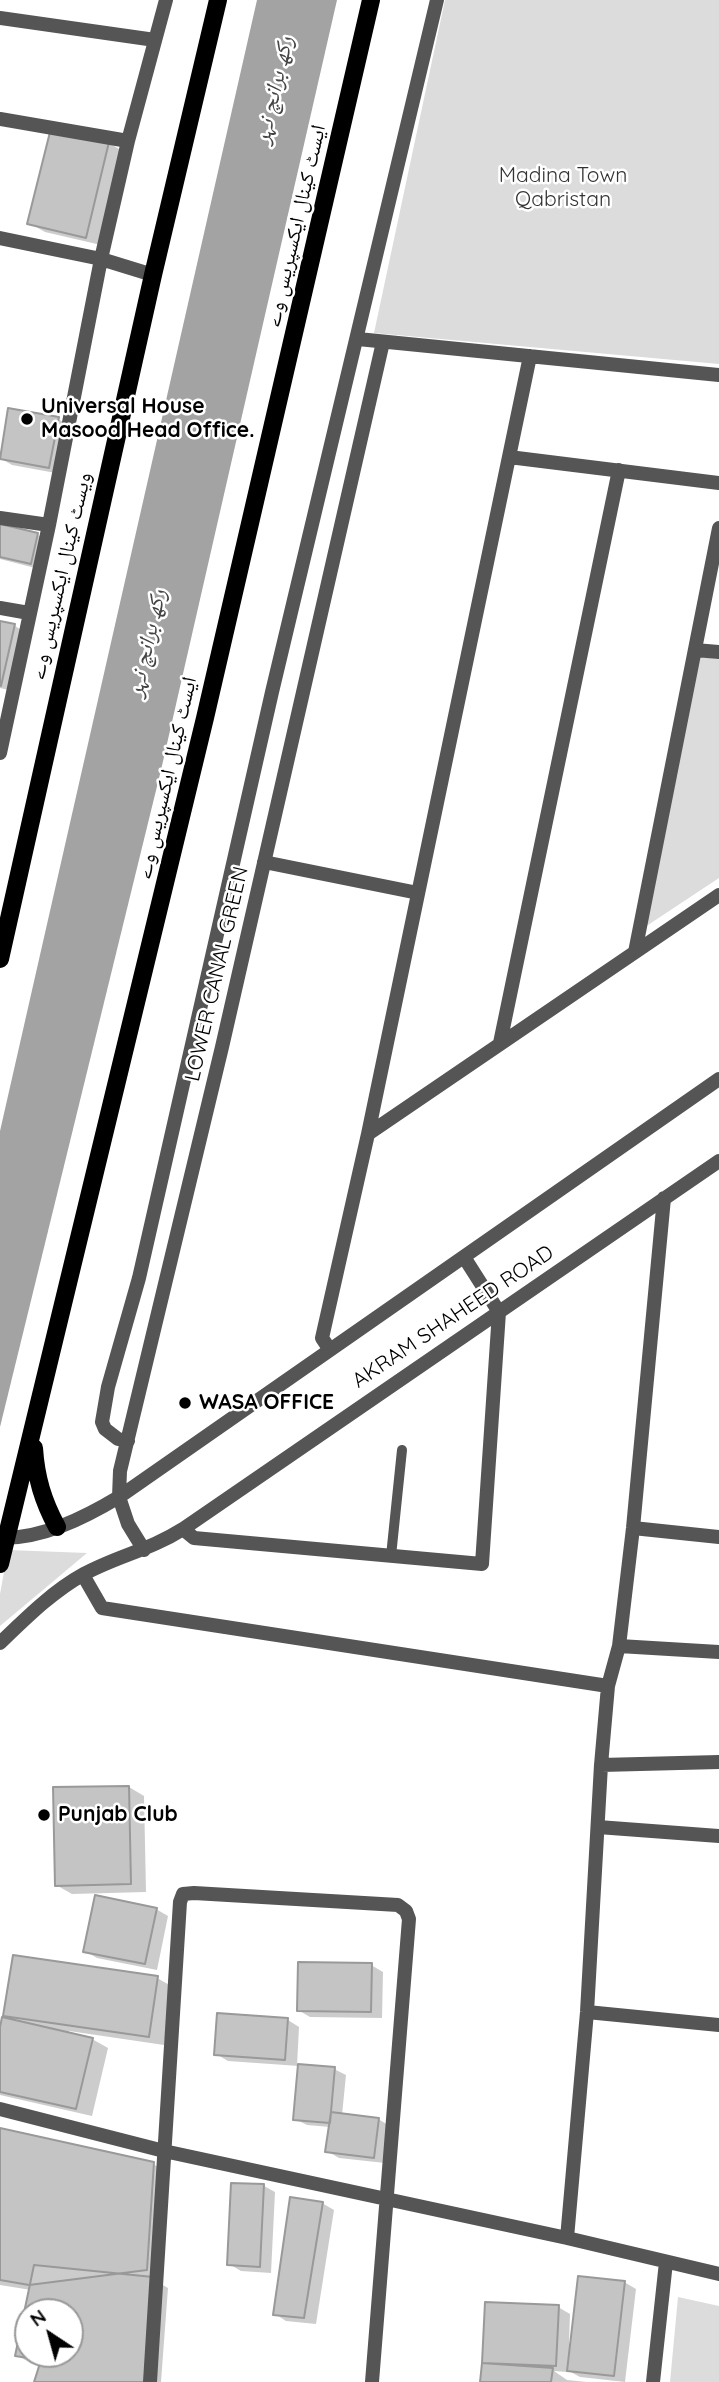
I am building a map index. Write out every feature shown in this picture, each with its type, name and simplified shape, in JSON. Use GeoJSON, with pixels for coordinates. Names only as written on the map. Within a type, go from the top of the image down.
{"type":"FeatureCollection","features":[{"type":"Feature","properties":{"kind":"main road","name":"ویسٹ کینال ایکسپریس وے"},"geometry":{"type":"LineString","coordinates":[[0,959],[152,275],[218,0]]}},
{"type":"Feature","properties":{"kind":"main road","name":"ایسٹ کینال ایکسپریس وے"},"geometry":{"type":"LineString","coordinates":[[0,1564],[3,1538],[44,1382],[205,718],[371,0]]}},
{"type":"Feature","properties":{"kind":"main road"},"geometry":{"type":"LineString","coordinates":[[44,1382],[33,1434],[36,1471],[44,1503],[57,1527]]}},
{"type":"Feature","properties":{"kind":"street"},"geometry":{"type":"LineString","coordinates":[[0,753],[4,708],[49,525],[128,141],[166,0]]}},
{"type":"Feature","properties":{"kind":"street"},"geometry":{"type":"LineString","coordinates":[[128,1441],[118,1440],[104,1429],[102,1422],[108,1387],[139,1278],[272,692],[438,0]]}},
{"type":"Feature","properties":{"kind":"street"},"geometry":{"type":"LineString","coordinates":[[0,18],[155,40]]}},
{"type":"Feature","properties":{"kind":"street"},"geometry":{"type":"LineString","coordinates":[[0,119],[128,141]]}},
{"type":"Feature","properties":{"kind":"street"},"geometry":{"type":"LineString","coordinates":[[0,238],[102,259],[152,275]]}},
{"type":"Feature","properties":{"kind":"street"},"geometry":{"type":"LineString","coordinates":[[358,339],[719,374]]}},
{"type":"Feature","properties":{"kind":"street","name":"LOWER CANAL GREEN"},"geometry":{"type":"LineString","coordinates":[[118,1497],[120,1471],[383,342]]}},
{"type":"Feature","properties":{"kind":"street"},"geometry":{"type":"LineString","coordinates":[[330,1350],[321,1338],[368,1134],[530,356]]}},
{"type":"Feature","properties":{"kind":"street"},"geometry":{"type":"LineString","coordinates":[[509,457],[719,483]]}},
{"type":"Feature","properties":{"kind":"street"},"geometry":{"type":"LineString","coordinates":[[500,1043],[619,470]]}},
{"type":"Feature","properties":{"kind":"street"},"geometry":{"type":"LineString","coordinates":[[0,519],[49,525]]}},
{"type":"Feature","properties":{"kind":"street"},"geometry":{"type":"LineString","coordinates":[[635,952],[719,528]]}},
{"type":"Feature","properties":{"kind":"street"},"geometry":{"type":"LineString","coordinates":[[0,608],[29,613]]}},
{"type":"Feature","properties":{"kind":"street"},"geometry":{"type":"LineString","coordinates":[[695,650],[719,652]]}},
{"type":"Feature","properties":{"kind":"street"},"geometry":{"type":"LineString","coordinates":[[264,862],[418,893]]}},
{"type":"Feature","properties":{"kind":"street"},"geometry":{"type":"LineString","coordinates":[[368,1134],[719,895]]}},
{"type":"Feature","properties":{"kind":"street","name":"AKRAM SHAHEED ROAD"},"geometry":{"type":"LineString","coordinates":[[118,1497],[719,1079]]}},
{"type":"Feature","properties":{"kind":"street","name":"AKRAM SHAHEED ROAD"},"geometry":{"type":"LineString","coordinates":[[0,1643],[56,1594],[83,1575],[144,1550],[183,1529],[719,1161]]}},
{"type":"Feature","properties":{"kind":"street"},"geometry":{"type":"LineString","coordinates":[[567,2238],[587,2012],[608,1686],[619,1646],[633,1528],[664,1198]]}},
{"type":"Feature","properties":{"kind":"street"},"geometry":{"type":"LineString","coordinates":[[183,1529],[194,1538],[482,1563],[499,1312],[464,1257]]}},
{"type":"Feature","properties":{"kind":"street"},"geometry":{"type":"LineString","coordinates":[[3,1538],[29,1535],[57,1527],[118,1497],[128,1524],[144,1550]]}},
{"type":"Feature","properties":{"kind":"street"},"geometry":{"type":"LineString","coordinates":[[633,1528],[719,1537]]}},
{"type":"Feature","properties":{"kind":"street"},"geometry":{"type":"LineString","coordinates":[[83,1575],[102,1608],[608,1686]]}},
{"type":"Feature","properties":{"kind":"street"},"geometry":{"type":"LineString","coordinates":[[619,1646],[719,1652]]}},
{"type":"Feature","properties":{"kind":"street"},"geometry":{"type":"LineString","coordinates":[[601,1765],[719,1762]]}},
{"type":"Feature","properties":{"kind":"street"},"geometry":{"type":"LineString","coordinates":[[598,1827],[719,1836]]}},
{"type":"Feature","properties":{"kind":"street"},"geometry":{"type":"LineString","coordinates":[[150,2382],[180,1902],[183,1894],[194,1893],[398,1905],[406,1911],[409,1919],[372,2382]]}},
{"type":"Feature","properties":{"kind":"street"},"geometry":{"type":"LineString","coordinates":[[587,2012],[719,2025]]}},
{"type":"Feature","properties":{"kind":"street"},"geometry":{"type":"LineString","coordinates":[[0,2109],[164,2151],[567,2238],[719,2274]]}},
{"type":"Feature","properties":{"kind":"street"},"geometry":{"type":"LineString","coordinates":[[653,2382],[666,2262]]}},
{"type":"Feature","properties":{"kind":"lane"},"geometry":{"type":"LineString","coordinates":[[391,1556],[402,1450]]}},
{"type":"Feature","properties":{"kind":"green space","name":"Madina Town Qabristan"},"geometry":{"type":"Polygon","coordinates":[[[445,0],[719,0],[719,364],[374,333],[445,0]]]}},
{"type":"Feature","properties":{"kind":"green space"},"geometry":{"type":"Polygon","coordinates":[[[700,657],[719,659],[719,878],[645,927],[700,657]]]}},
{"type":"Feature","properties":{"kind":"green space"},"geometry":{"type":"Polygon","coordinates":[[[8,1550],[87,1553],[0,1626],[0,1594],[8,1550]]]}},
{"type":"Feature","properties":{"kind":"green space"},"geometry":{"type":"Polygon","coordinates":[[[678,2297],[719,2306],[719,2382],[670,2382],[678,2297]]]}},
{"type":"Feature","properties":{"kind":"water","name":"رکھ برانچ نہر"},"geometry":{"type":"Polygon","coordinates":[[[257,0],[337,0],[161,770],[0,1427],[0,1131],[257,0]]]}},
{"type":"Feature","properties":{"kind":"building"},"geometry":{"type":"Polygon","coordinates":[[[51,128],[109,142],[86,238],[27,224],[51,128]]]}},
{"type":"Feature","properties":{"kind":"building"},"geometry":{"type":"Polygon","coordinates":[[[8,408],[59,417],[49,468],[0,459],[8,408]]]}},
{"type":"Feature","properties":{"kind":"building"},"geometry":{"type":"Polygon","coordinates":[[[0,524],[38,533],[31,564],[0,557],[0,524]]]}},
{"type":"Feature","properties":{"kind":"building"},"geometry":{"type":"Polygon","coordinates":[[[0,621],[15,624],[1,686],[0,685],[0,621]]]}},
{"type":"Feature","properties":{"kind":"building"},"geometry":{"type":"Polygon","coordinates":[[[129,1786],[131,1884],[55,1886],[53,1787],[129,1786]]]}},
{"type":"Feature","properties":{"kind":"building"},"geometry":{"type":"Polygon","coordinates":[[[95,1895],[157,1908],[145,1964],[83,1952],[95,1895]]]}},
{"type":"Feature","properties":{"kind":"building"},"geometry":{"type":"Polygon","coordinates":[[[13,1955],[158,1976],[149,2037],[3,2016],[13,1955]]]}},
{"type":"Feature","properties":{"kind":"building"},"geometry":{"type":"Polygon","coordinates":[[[298,1962],[372,1963],[371,2012],[297,2011],[298,1962]]]}},
{"type":"Feature","properties":{"kind":"building"},"geometry":{"type":"Polygon","coordinates":[[[217,2013],[288,2018],[285,2060],[214,2055],[217,2013]]]}},
{"type":"Feature","properties":{"kind":"building"},"geometry":{"type":"Polygon","coordinates":[[[2,2017],[93,2038],[76,2109],[0,2092],[2,2017]]]}},
{"type":"Feature","properties":{"kind":"building"},"geometry":{"type":"Polygon","coordinates":[[[298,2064],[335,2067],[330,2123],[293,2120],[298,2064]]]}},
{"type":"Feature","properties":{"kind":"building"},"geometry":{"type":"Polygon","coordinates":[[[331,2112],[379,2118],[374,2158],[325,2152],[331,2112]]]}},
{"type":"Feature","properties":{"kind":"building"},"geometry":{"type":"Polygon","coordinates":[[[0,2128],[154,2162],[147,2270],[29,2285],[0,2280],[0,2128]]]}},
{"type":"Feature","properties":{"kind":"building"},"geometry":{"type":"Polygon","coordinates":[[[231,2183],[264,2184],[260,2267],[227,2265],[231,2183]]]}},
{"type":"Feature","properties":{"kind":"building"},"geometry":{"type":"Polygon","coordinates":[[[290,2197],[323,2202],[304,2318],[273,2315],[290,2197]]]}},
{"type":"Feature","properties":{"kind":"building"},"geometry":{"type":"Polygon","coordinates":[[[34,2265],[153,2277],[145,2382],[34,2382],[38,2368],[84,2368],[84,2298],[27,2298],[34,2265]]]}},
{"type":"Feature","properties":{"kind":"building"},"geometry":{"type":"Polygon","coordinates":[[[578,2276],[625,2281],[614,2376],[567,2371],[578,2276]]]}},
{"type":"Feature","properties":{"kind":"building"},"geometry":{"type":"Polygon","coordinates":[[[485,2302],[559,2305],[556,2366],[482,2363],[485,2302]]]}},
{"type":"Feature","properties":{"kind":"building"},"geometry":{"type":"Polygon","coordinates":[[[482,2363],[553,2368],[551,2382],[480,2382],[482,2363]]]}},
{"type":"Feature","properties":{"kind":"place","name":"Universal House Masood Head Office."},"geometry":{"type":"Point","coordinates":[27,419]}},
{"type":"Feature","properties":{"kind":"place","name":"WASA OFFICE"},"geometry":{"type":"Point","coordinates":[185,1403]}},
{"type":"Feature","properties":{"kind":"place","name":"Punjab Club"},"geometry":{"type":"Point","coordinates":[44,1815]}}]}
